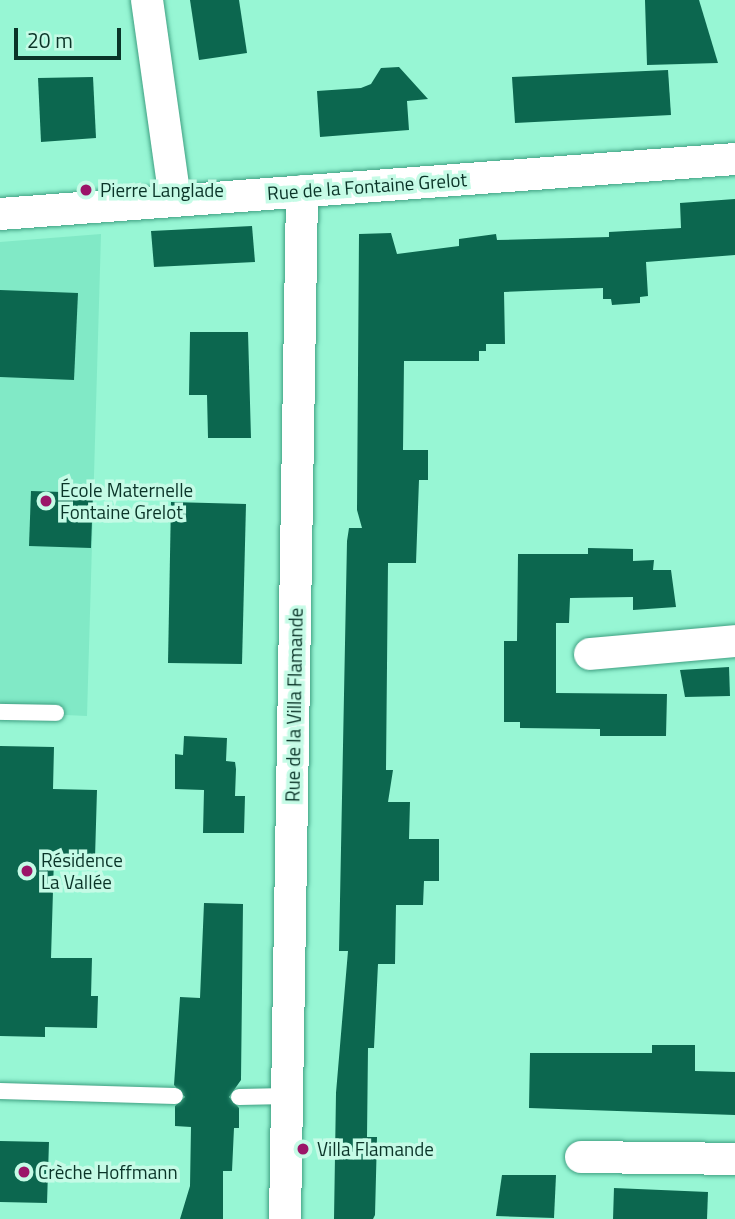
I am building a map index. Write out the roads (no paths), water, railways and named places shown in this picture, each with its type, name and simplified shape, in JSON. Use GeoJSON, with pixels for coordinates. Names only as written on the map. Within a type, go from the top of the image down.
{"type":"FeatureCollection","features":[{"type":"Feature","properties":{"kind":"street"},"geometry":{"type":"LineString","coordinates":[[147,0],[175,199]]}},
{"type":"Feature","properties":{"kind":"street","name":"Rue de la Fontaine Grelot"},"geometry":{"type":"LineString","coordinates":[[0,214],[735,159]]}},
{"type":"Feature","properties":{"kind":"street","name":"Rue de la Villa Flamande"},"geometry":{"type":"LineString","coordinates":[[285,1219],[302,191]]}},
{"type":"Feature","properties":{"kind":"street"},"geometry":{"type":"LineString","coordinates":[[590,654],[735,641]]}},
{"type":"Feature","properties":{"kind":"street"},"geometry":{"type":"LineString","coordinates":[[581,1157],[735,1159]]}},
{"type":"Feature","properties":{"kind":"lane"},"geometry":{"type":"LineString","coordinates":[[0,712],[56,713]]}},
{"type":"Feature","properties":{"kind":"lane"},"geometry":{"type":"LineString","coordinates":[[0,1091],[175,1096]]}},
{"type":"Feature","properties":{"kind":"lane"},"geometry":{"type":"LineString","coordinates":[[239,1097],[287,1096]]}},
{"type":"Feature","properties":{"kind":"place","name":"Pierre Langlade"},"geometry":{"type":"Point","coordinates":[86,190]}},
{"type":"Feature","properties":{"kind":"place","name":"École Maternelle Fontaine Grelot"},"geometry":{"type":"Point","coordinates":[46,501]}},
{"type":"Feature","properties":{"kind":"place","name":"Résidence La Vallée"},"geometry":{"type":"Point","coordinates":[27,871]}},
{"type":"Feature","properties":{"kind":"place","name":"Villa Flamande"},"geometry":{"type":"Point","coordinates":[303,1149]}},
{"type":"Feature","properties":{"kind":"place","name":"Crèche Hoffmann"},"geometry":{"type":"Point","coordinates":[24,1172]}}]}
